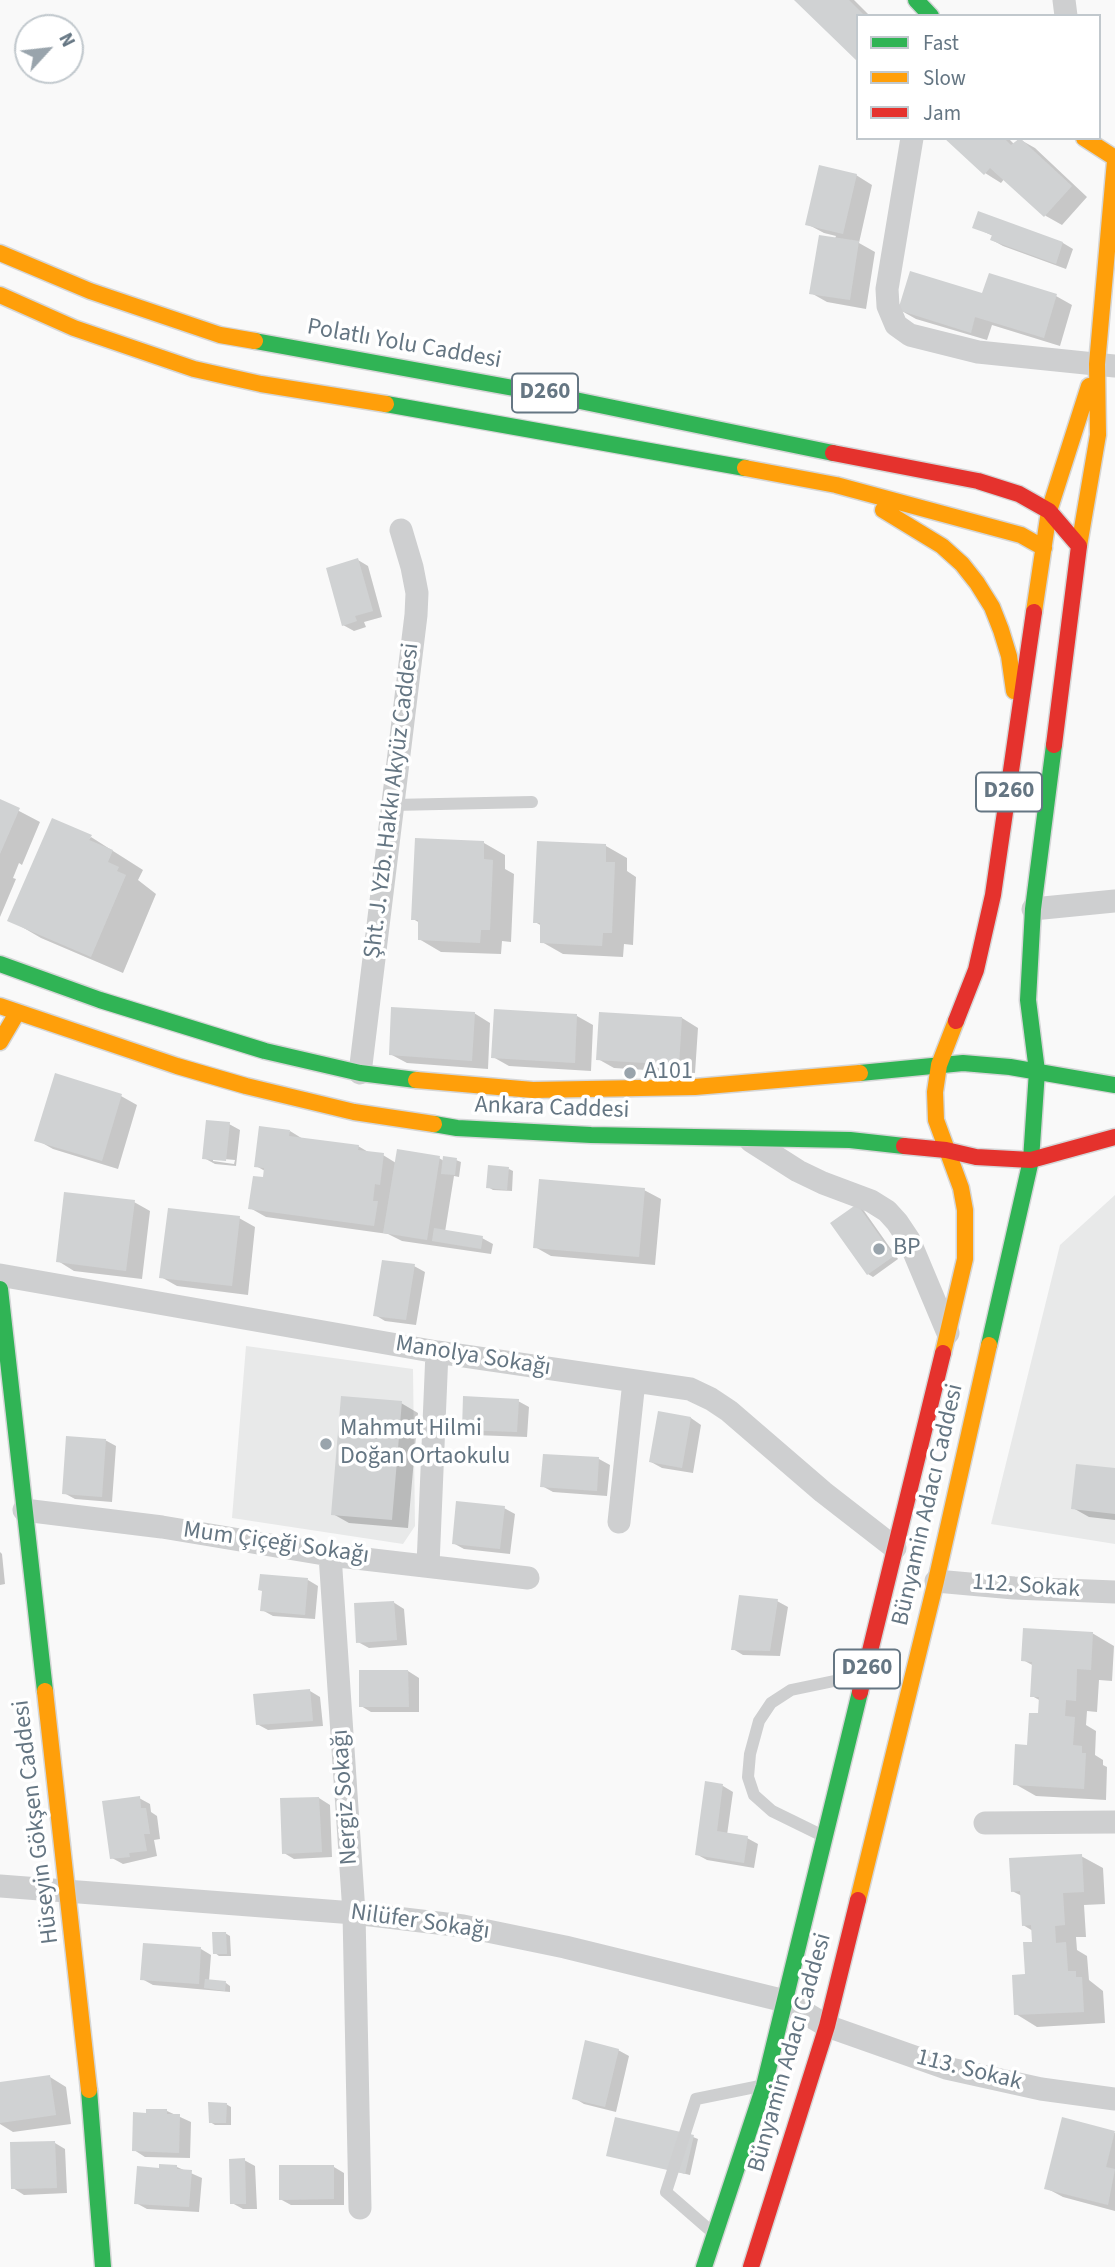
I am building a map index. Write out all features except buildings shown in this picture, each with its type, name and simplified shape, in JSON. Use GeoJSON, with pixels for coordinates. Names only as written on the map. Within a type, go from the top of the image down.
{"type":"FeatureCollection","features":[{"type":"Feature","properties":{"kind":"main road"},"geometry":{"type":"LineString","coordinates":[[916,0],[930,14]]}},
{"type":"Feature","properties":{"kind":"main road"},"geometry":{"type":"LineString","coordinates":[[1079,545],[1098,435],[1106,365],[1115,159],[1087,140]]}},
{"type":"Feature","properties":{"kind":"main road","name":"Polatlı Yolu Caddesi"},"geometry":{"type":"LineString","coordinates":[[0,253],[90,291],[220,335],[517,388],[978,481],[1018,494],[1049,511],[1079,545]]}},
{"type":"Feature","properties":{"kind":"main road","name":"D260"},"geometry":{"type":"LineString","coordinates":[[0,295],[74,328],[194,369],[261,384],[458,415],[836,485],[917,529],[942,546],[962,564],[977,583],[1002,630],[1011,667],[1018,725]]}},
{"type":"Feature","properties":{"kind":"main road"},"geometry":{"type":"LineString","coordinates":[[1049,511],[1064,459],[1106,365]]}},
{"type":"Feature","properties":{"kind":"main road"},"geometry":{"type":"LineString","coordinates":[[836,485],[1021,535],[1044,548]]}},
{"type":"Feature","properties":{"kind":"main road","name":"D260"},"geometry":{"type":"LineString","coordinates":[[704,2267],[764,2086],[965,1259],[966,1232],[961,1188],[936,1120],[935,1099],[939,1065],[976,970],[993,895],[1049,511]]}},
{"type":"Feature","properties":{"kind":"main road","name":"D260"},"geometry":{"type":"LineString","coordinates":[[1037,1071],[1028,1000],[1033,909],[1079,545]]}},
{"type":"Feature","properties":{"kind":"main road","name":"Ankara Caddesi"},"geometry":{"type":"LineString","coordinates":[[0,964],[100,1000],[265,1051],[360,1073],[495,1089],[622,1090],[784,1081],[939,1065],[986,1064],[1115,1085]]}},
{"type":"Feature","properties":{"kind":"main road","name":"Ankara Caddesi"},"geometry":{"type":"LineString","coordinates":[[0,1006],[177,1066],[246,1086],[354,1112],[418,1123],[484,1130],[850,1140],[946,1150],[991,1159],[1031,1160],[1115,1137]]}},
{"type":"Feature","properties":{"kind":"main road"},"geometry":{"type":"LineString","coordinates":[[0,1042],[18,1013]]}},
{"type":"Feature","properties":{"kind":"main road","name":"Bünyamin Adacı Caddesi"},"geometry":{"type":"LineString","coordinates":[[751,2267],[827,2026],[936,1581],[1031,1160],[1037,1071]]}},
{"type":"Feature","properties":{"kind":"main road","name":"Hüseyin Gökşen Caddesi"},"geometry":{"type":"LineString","coordinates":[[0,1289],[8,1426],[24,1510],[68,1890],[94,2138],[103,2267]]}},
{"type":"Feature","properties":{"kind":"street"},"geometry":{"type":"LineString","coordinates":[[1101,136],[1115,159]]}},
{"type":"Feature","properties":{"kind":"street"},"geometry":{"type":"LineString","coordinates":[[912,140],[887,289],[888,306],[896,325],[910,335],[978,352],[1106,365]]}},
{"type":"Feature","properties":{"kind":"street","name":"Şht. J. Yzb. Hakkı Akyüz Caddesi"},"geometry":{"type":"LineString","coordinates":[[360,1073],[417,593],[401,530]]}},
{"type":"Feature","properties":{"kind":"street"},"geometry":{"type":"LineString","coordinates":[[1033,909],[1115,901]]}},
{"type":"Feature","properties":{"kind":"street"},"geometry":{"type":"LineString","coordinates":[[746,1138],[798,1171],[871,1201],[887,1211],[909,1240],[948,1333]]}},
{"type":"Feature","properties":{"kind":"street","name":"Manolya Sokağı"},"geometry":{"type":"LineString","coordinates":[[0,1275],[437,1352],[690,1389],[729,1411],[823,1492],[895,1549]]}},
{"type":"Feature","properties":{"kind":"street"},"geometry":{"type":"LineString","coordinates":[[428,1565],[437,1352]]}},
{"type":"Feature","properties":{"kind":"street"},"geometry":{"type":"LineString","coordinates":[[619,1522],[634,1381]]}},
{"type":"Feature","properties":{"kind":"street","name":"Mum Çiçeği Sokağı"},"geometry":{"type":"LineString","coordinates":[[24,1510],[98,1518],[330,1555],[528,1578]]}},
{"type":"Feature","properties":{"kind":"street","name":"Nergiz Sokağı"},"geometry":{"type":"LineString","coordinates":[[330,1555],[354,1913],[360,2207]]}},
{"type":"Feature","properties":{"kind":"street","name":"112. Sokak"},"geometry":{"type":"LineString","coordinates":[[936,1581],[1014,1588],[1115,1592]]}},
{"type":"Feature","properties":{"kind":"street"},"geometry":{"type":"LineString","coordinates":[[985,1823],[1115,1822]]}},
{"type":"Feature","properties":{"kind":"street","name":"Nilüfer Sokağı"},"geometry":{"type":"LineString","coordinates":[[0,1886],[354,1913],[463,1926],[565,1947],[785,2001],[827,2026]]}},
{"type":"Feature","properties":{"kind":"street","name":"113. Sokak"},"geometry":{"type":"LineString","coordinates":[[827,2026],[946,2068],[1041,2088],[1115,2099]]}},
{"type":"Feature","properties":{"kind":"lane"},"geometry":{"type":"LineString","coordinates":[[393,805],[532,802]]}},
{"type":"Feature","properties":{"kind":"lane"},"geometry":{"type":"LineString","coordinates":[[825,1837],[772,1811],[754,1795],[748,1777],[750,1754],[759,1721],[771,1703],[791,1690],[865,1675]]}},
{"type":"Feature","properties":{"kind":"lane"},"geometry":{"type":"LineString","coordinates":[[715,2235],[666,2192],[696,2099],[764,2086]]}},
{"type":"Feature","properties":{"kind":"shaded area"},"geometry":{"type":"Polygon","coordinates":[[[1115,1195],[1115,1544],[991,1524],[1060,1245],[1115,1195]]]}},
{"type":"Feature","properties":{"kind":"shaded area","name":"Mahmut Hilmi Doğan Ortaokulu"},"geometry":{"type":"Polygon","coordinates":[[[246,1346],[413,1369],[415,1526],[403,1544],[232,1518],[246,1346]]]}},
{"type":"Feature","properties":{"kind":"traffic: fast"},"geometry":{"type":"LineString","coordinates":[[916,0],[929,14]]}},
{"type":"Feature","properties":{"kind":"traffic: fast"},"geometry":{"type":"LineString","coordinates":[[255,341],[541,393],[833,453]]}},
{"type":"Feature","properties":{"kind":"traffic: fast"},"geometry":{"type":"LineString","coordinates":[[386,404],[745,468]]}},
{"type":"Feature","properties":{"kind":"traffic: fast"},"geometry":{"type":"LineString","coordinates":[[989,1345],[1031,1160],[1037,1071],[1028,1000],[1033,909],[1054,745]]}},
{"type":"Feature","properties":{"kind":"traffic: fast"},"geometry":{"type":"LineString","coordinates":[[0,964],[100,1000],[265,1051],[360,1073],[416,1080]]}},
{"type":"Feature","properties":{"kind":"traffic: fast"},"geometry":{"type":"LineString","coordinates":[[860,1073],[963,1063],[1010,1067],[1115,1085]]}},
{"type":"Feature","properties":{"kind":"traffic: fast"},"geometry":{"type":"LineString","coordinates":[[434,1124],[457,1128],[591,1135],[850,1140],[904,1146]]}},
{"type":"Feature","properties":{"kind":"traffic: fast"},"geometry":{"type":"LineString","coordinates":[[0,1289],[45,1691]]}},
{"type":"Feature","properties":{"kind":"traffic: fast"},"geometry":{"type":"LineString","coordinates":[[704,2267],[764,2086],[860,1692]]}},
{"type":"Feature","properties":{"kind":"traffic: fast"},"geometry":{"type":"LineString","coordinates":[[89,2090],[103,2267]]}},
{"type":"Feature","properties":{"kind":"traffic: slow"},"geometry":{"type":"LineString","coordinates":[[1087,140],[1115,158]]}},
{"type":"Feature","properties":{"kind":"traffic: slow"},"geometry":{"type":"LineString","coordinates":[[1079,546],[1098,435],[1097,364],[1115,161]]}},
{"type":"Feature","properties":{"kind":"traffic: slow"},"geometry":{"type":"LineString","coordinates":[[0,253],[90,291],[220,335],[255,341]]}},
{"type":"Feature","properties":{"kind":"traffic: slow"},"geometry":{"type":"LineString","coordinates":[[0,295],[74,328],[194,369],[261,384],[386,404]]}},
{"type":"Feature","properties":{"kind":"traffic: slow"},"geometry":{"type":"LineString","coordinates":[[1049,511],[1089,386]]}},
{"type":"Feature","properties":{"kind":"traffic: slow"},"geometry":{"type":"LineString","coordinates":[[745,468],[836,485],[1021,535],[1044,548]]}},
{"type":"Feature","properties":{"kind":"traffic: slow"},"geometry":{"type":"LineString","coordinates":[[883,510],[942,546],[962,564],[977,583],[992,607],[1001,630],[1009,656],[1014,691]]}},
{"type":"Feature","properties":{"kind":"traffic: slow"},"geometry":{"type":"LineString","coordinates":[[1034,612],[1049,511]]}},
{"type":"Feature","properties":{"kind":"traffic: slow"},"geometry":{"type":"LineString","coordinates":[[0,1006],[177,1066],[246,1086],[354,1112],[434,1124]]}},
{"type":"Feature","properties":{"kind":"traffic: slow"},"geometry":{"type":"LineString","coordinates":[[0,1042],[17,1013]]}},
{"type":"Feature","properties":{"kind":"traffic: slow"},"geometry":{"type":"LineString","coordinates":[[943,1353],[965,1259],[965,1210],[961,1188],[936,1120],[935,1092],[939,1065],[956,1021]]}},
{"type":"Feature","properties":{"kind":"traffic: slow"},"geometry":{"type":"LineString","coordinates":[[416,1080],[533,1090],[695,1087],[860,1073]]}},
{"type":"Feature","properties":{"kind":"traffic: slow"},"geometry":{"type":"LineString","coordinates":[[858,1900],[936,1581],[989,1345]]}},
{"type":"Feature","properties":{"kind":"traffic: slow"},"geometry":{"type":"LineString","coordinates":[[45,1691],[89,2090]]}},
{"type":"Feature","properties":{"kind":"traffic: jam"},"geometry":{"type":"LineString","coordinates":[[833,453],[978,481],[1019,494],[1049,511],[1079,546],[1054,745]]}},
{"type":"Feature","properties":{"kind":"traffic: jam"},"geometry":{"type":"LineString","coordinates":[[956,1021],[976,970],[993,895],[1034,612]]}},
{"type":"Feature","properties":{"kind":"traffic: jam"},"geometry":{"type":"LineString","coordinates":[[904,1146],[946,1150],[976,1157],[1031,1160],[1115,1137]]}},
{"type":"Feature","properties":{"kind":"traffic: jam"},"geometry":{"type":"LineString","coordinates":[[860,1692],[943,1353]]}},
{"type":"Feature","properties":{"kind":"traffic: jam"},"geometry":{"type":"LineString","coordinates":[[751,2267],[827,2026],[858,1900]]}},
{"type":"Feature","properties":{"kind":"place","name":"A101"},"geometry":{"type":"Point","coordinates":[630,1073]}},
{"type":"Feature","properties":{"kind":"place","name":"BP"},"geometry":{"type":"Point","coordinates":[879,1249]}},
{"type":"Feature","properties":{"kind":"place","name":"Mahmut Hilmi Doğan Ortaokulu"},"geometry":{"type":"Point","coordinates":[326,1444]}}]}
